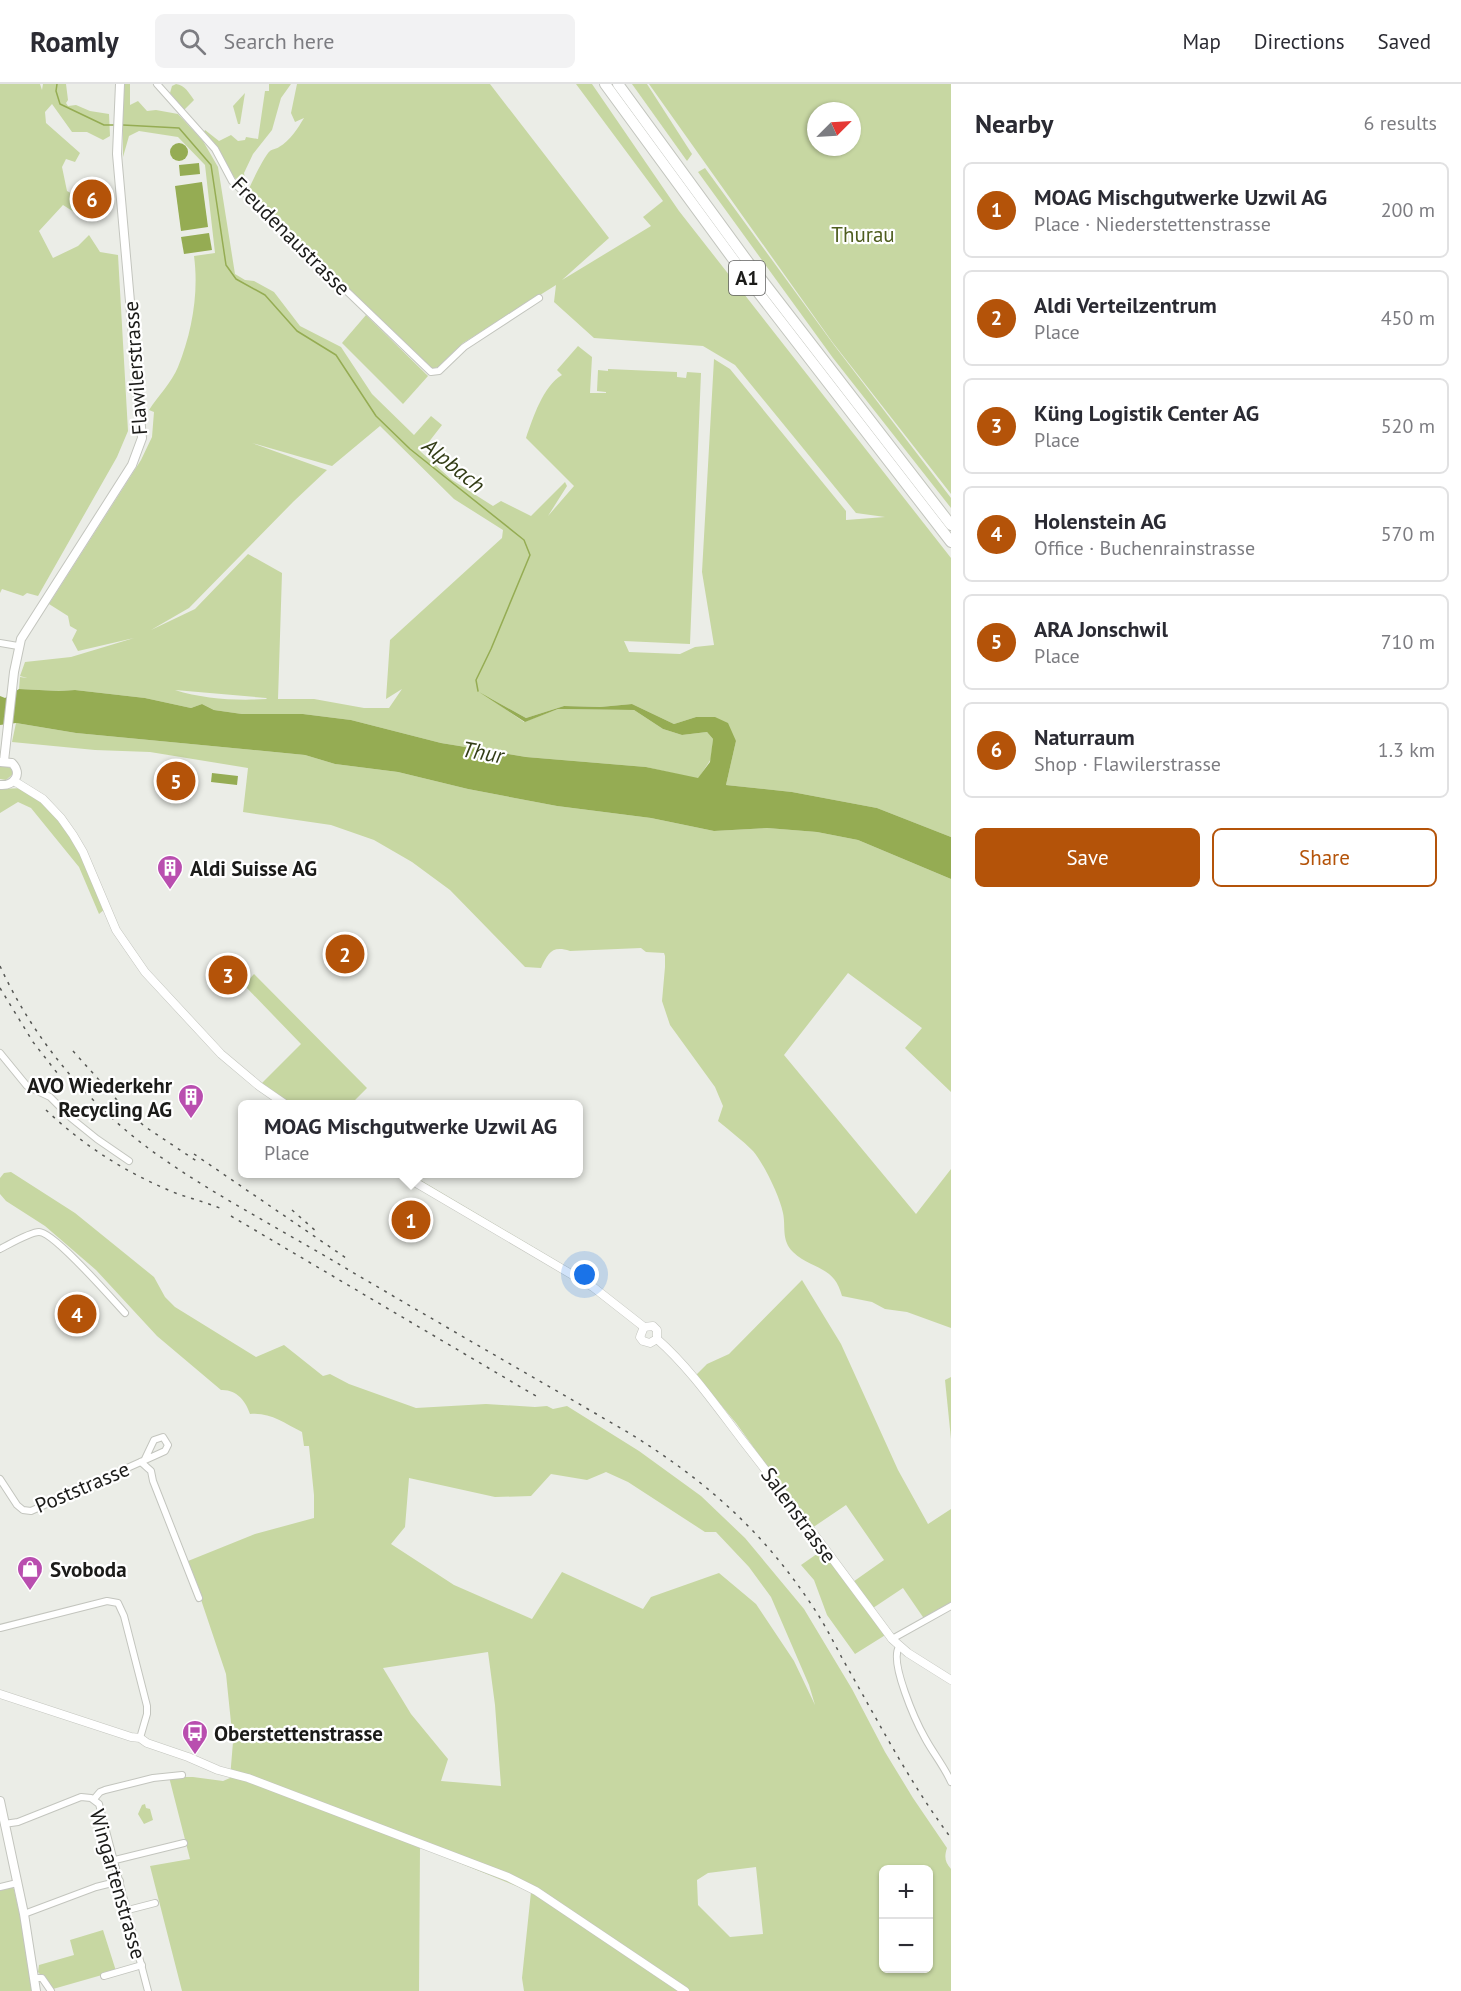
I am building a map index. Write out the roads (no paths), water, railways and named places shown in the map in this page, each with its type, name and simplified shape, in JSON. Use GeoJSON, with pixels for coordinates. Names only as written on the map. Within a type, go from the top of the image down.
{"type":"FeatureCollection","features":[{"type":"Feature","properties":{"kind":"highway","name":"A1"},"geometry":{"type":"LineString","coordinates":[[605,84],[744,274],[951,542]]}},
{"type":"Feature","properties":{"kind":"highway","name":"A1"},"geometry":{"type":"LineString","coordinates":[[618,84],[748,262],[951,525]]}},
{"type":"Feature","properties":{"kind":"main road","name":"Flawilerstrasse"},"geometry":{"type":"LineString","coordinates":[[2,762],[18,646],[33,617],[132,465],[142,438],[117,154],[120,84]]}},
{"type":"Feature","properties":{"kind":"main road"},"geometry":{"type":"LineString","coordinates":[[0,785],[9,785],[17,776],[17,768],[12,763],[2,762]]}},
{"type":"Feature","properties":{"kind":"main road"},"geometry":{"type":"LineString","coordinates":[[0,1801],[24,1914],[36,1991]]}},
{"type":"Feature","properties":{"kind":"street","name":"Freudenaustrasse"},"geometry":{"type":"LineString","coordinates":[[157,84],[215,149],[232,181],[431,372],[439,371],[464,346],[539,298]]}},
{"type":"Feature","properties":{"kind":"street"},"geometry":{"type":"LineString","coordinates":[[0,643],[18,646]]}},
{"type":"Feature","properties":{"kind":"street"},"geometry":{"type":"LineString","coordinates":[[14,781],[42,799],[67,827],[83,852],[116,930],[146,972],[221,1054],[262,1089],[279,1100]]}},
{"type":"Feature","properties":{"kind":"street"},"geometry":{"type":"LineString","coordinates":[[0,1053],[27,1086],[50,1097],[88,1132],[129,1161]]}},
{"type":"Feature","properties":{"kind":"street"},"geometry":{"type":"LineString","coordinates":[[409,1178],[593,1287],[644,1327],[653,1326],[657,1330],[657,1339],[650,1343],[643,1341],[641,1331],[644,1327]]}},
{"type":"Feature","properties":{"kind":"street"},"geometry":{"type":"LineString","coordinates":[[0,1249],[36,1233],[47,1234],[125,1313]]}},
{"type":"Feature","properties":{"kind":"street","name":"Salenstrasse"},"geometry":{"type":"LineString","coordinates":[[657,1339],[701,1387],[776,1482],[892,1640],[899,1647],[951,1680]]}},
{"type":"Feature","properties":{"kind":"street","name":"Poststrasse"},"geometry":{"type":"LineString","coordinates":[[0,1479],[20,1508],[31,1511],[143,1461],[151,1471],[198,1598]]}},
{"type":"Feature","properties":{"kind":"street"},"geometry":{"type":"LineString","coordinates":[[0,1628],[107,1600],[115,1601],[120,1606],[146,1702],[147,1714],[140,1738]]}},
{"type":"Feature","properties":{"kind":"street"},"geometry":{"type":"LineString","coordinates":[[892,1640],[951,1606]]}},
{"type":"Feature","properties":{"kind":"street"},"geometry":{"type":"LineString","coordinates":[[899,1647],[896,1658],[909,1701],[926,1740],[951,1782]]}},
{"type":"Feature","properties":{"kind":"street"},"geometry":{"type":"LineString","coordinates":[[0,1694],[130,1737],[140,1738],[147,1743],[209,1767],[248,1778],[500,1873],[536,1891],[685,1991]]}},
{"type":"Feature","properties":{"kind":"street"},"geometry":{"type":"LineString","coordinates":[[94,1800],[100,1792],[105,1790],[153,1778],[182,1775]]}},
{"type":"Feature","properties":{"kind":"street","name":"Wingartenstrasse"},"geometry":{"type":"LineString","coordinates":[[4,1824],[18,1822],[78,1797],[88,1797],[101,1808],[148,1991]]}},
{"type":"Feature","properties":{"kind":"street"},"geometry":{"type":"LineString","coordinates":[[115,1860],[184,1843]]}},
{"type":"Feature","properties":{"kind":"street"},"geometry":{"type":"LineString","coordinates":[[24,1914],[96,1887],[120,1881]]}},
{"type":"Feature","properties":{"kind":"street"},"geometry":{"type":"LineString","coordinates":[[0,1887],[17,1883]]}},
{"type":"Feature","properties":{"kind":"street"},"geometry":{"type":"LineString","coordinates":[[128,1910],[155,1903]]}},
{"type":"Feature","properties":{"kind":"street"},"geometry":{"type":"LineString","coordinates":[[104,1976],[142,1965]]}},
{"type":"Feature","properties":{"kind":"street"},"geometry":{"type":"LineString","coordinates":[[34,1978],[42,1978],[51,1991]]}},
{"type":"Feature","properties":{"kind":"water"},"geometry":{"type":"Polygon","coordinates":[[[179,143],[185,146],[188,152],[185,158],[179,161],[173,158],[170,152],[173,146],[179,143]]]}},
{"type":"Feature","properties":{"kind":"water"},"geometry":{"type":"Polygon","coordinates":[[[199,163],[200,174],[180,176],[179,165],[199,163]]]}},
{"type":"Feature","properties":{"kind":"water"},"geometry":{"type":"Polygon","coordinates":[[[202,182],[208,227],[181,231],[175,186],[202,182]]]}},
{"type":"Feature","properties":{"kind":"water"},"geometry":{"type":"Polygon","coordinates":[[[209,233],[212,250],[184,254],[181,237],[209,233]]]}},
{"type":"Feature","properties":{"kind":"water","name":"Thur"},"geometry":{"type":"Polygon","coordinates":[[[19,689],[75,690],[145,698],[191,708],[202,704],[214,710],[242,714],[303,714],[351,720],[441,743],[526,757],[646,767],[698,778],[710,762],[713,739],[707,732],[682,735],[663,729],[634,710],[558,709],[525,722],[479,692],[526,718],[564,706],[600,707],[632,704],[674,724],[696,717],[715,717],[728,723],[736,741],[726,785],[792,792],[877,808],[951,837],[951,879],[858,840],[817,832],[767,828],[714,831],[651,818],[557,806],[468,789],[398,772],[335,764],[305,755],[76,733],[16,723],[0,725],[0,696],[5,698],[19,689]]]}},
{"type":"Feature","properties":{"kind":"water"},"geometry":{"type":"Polygon","coordinates":[[[212,773],[238,776],[237,785],[211,782],[212,773]]]}},
{"type":"Feature","properties":{"kind":"waterway","name":"Alpbach"},"geometry":{"type":"LineString","coordinates":[[57,84],[56,91],[60,104],[104,125],[115,125]]}},
{"type":"Feature","properties":{"kind":"waterway","name":"Alpbach"},"geometry":{"type":"LineString","coordinates":[[123,125],[179,128],[211,165],[226,265],[236,279],[265,295],[297,331],[336,355],[376,416],[410,449],[524,540],[530,555],[476,680],[478,691]]}},
{"type":"Feature","properties":{"kind":"railway"},"geometry":{"type":"LineString","coordinates":[[0,966],[27,1017],[61,1064],[100,1107],[144,1145],[216,1193],[629,1433],[683,1469],[731,1509],[774,1554],[813,1607],[907,1773],[951,1838]]}},
{"type":"Feature","properties":{"kind":"railway"},"geometry":{"type":"LineString","coordinates":[[0,988],[33,1042],[65,1083]]}},
{"type":"Feature","properties":{"kind":"railway"},"geometry":{"type":"LineString","coordinates":[[73,1051],[144,1126],[198,1162]]}},
{"type":"Feature","properties":{"kind":"railway"},"geometry":{"type":"LineString","coordinates":[[46,1110],[92,1148],[142,1178],[178,1194],[222,1209]]}},
{"type":"Feature","properties":{"kind":"railway"},"geometry":{"type":"LineString","coordinates":[[194,1154],[349,1260]]}},
{"type":"Feature","properties":{"kind":"railway"},"geometry":{"type":"LineString","coordinates":[[292,1210],[317,1232]]}},
{"type":"Feature","properties":{"kind":"railway"},"geometry":{"type":"LineString","coordinates":[[231,1216],[541,1399]]}},
{"type":"Feature","properties":{"kind":"place","name":"Naturraum"},"geometry":{"type":"Point","coordinates":[92,199]}},
{"type":"Feature","properties":{"kind":"place","name":"ARA Jonschwil"},"geometry":{"type":"Point","coordinates":[176,781]}},
{"type":"Feature","properties":{"kind":"place","name":"Aldi Suisse AG"},"geometry":{"type":"Point","coordinates":[170,891]}},
{"type":"Feature","properties":{"kind":"place","name":"Aldi Verteilzentrum"},"geometry":{"type":"Point","coordinates":[345,954]}},
{"type":"Feature","properties":{"kind":"place","name":"Küng Logistik Center AG"},"geometry":{"type":"Point","coordinates":[228,975]}},
{"type":"Feature","properties":{"kind":"place","name":"AVO Wiederkehr Recycling AG"},"geometry":{"type":"Point","coordinates":[191,1120]}},
{"type":"Feature","properties":{"kind":"place","name":"MOAG Mischgutwerke Uzwil AG"},"geometry":{"type":"Point","coordinates":[411,1220]}},
{"type":"Feature","properties":{"kind":"place","name":"Holenstein AG"},"geometry":{"type":"Point","coordinates":[77,1314]}},
{"type":"Feature","properties":{"kind":"place","name":"Svoboda"},"geometry":{"type":"Point","coordinates":[30,1592]}},
{"type":"Feature","properties":{"kind":"place","name":"Oberstettenstrasse"},"geometry":{"type":"Point","coordinates":[195,1756]}},
{"type":"Feature","properties":{"kind":"park label","name":"Thurau"},"geometry":{"type":"Point","coordinates":[863,234]}}]}
